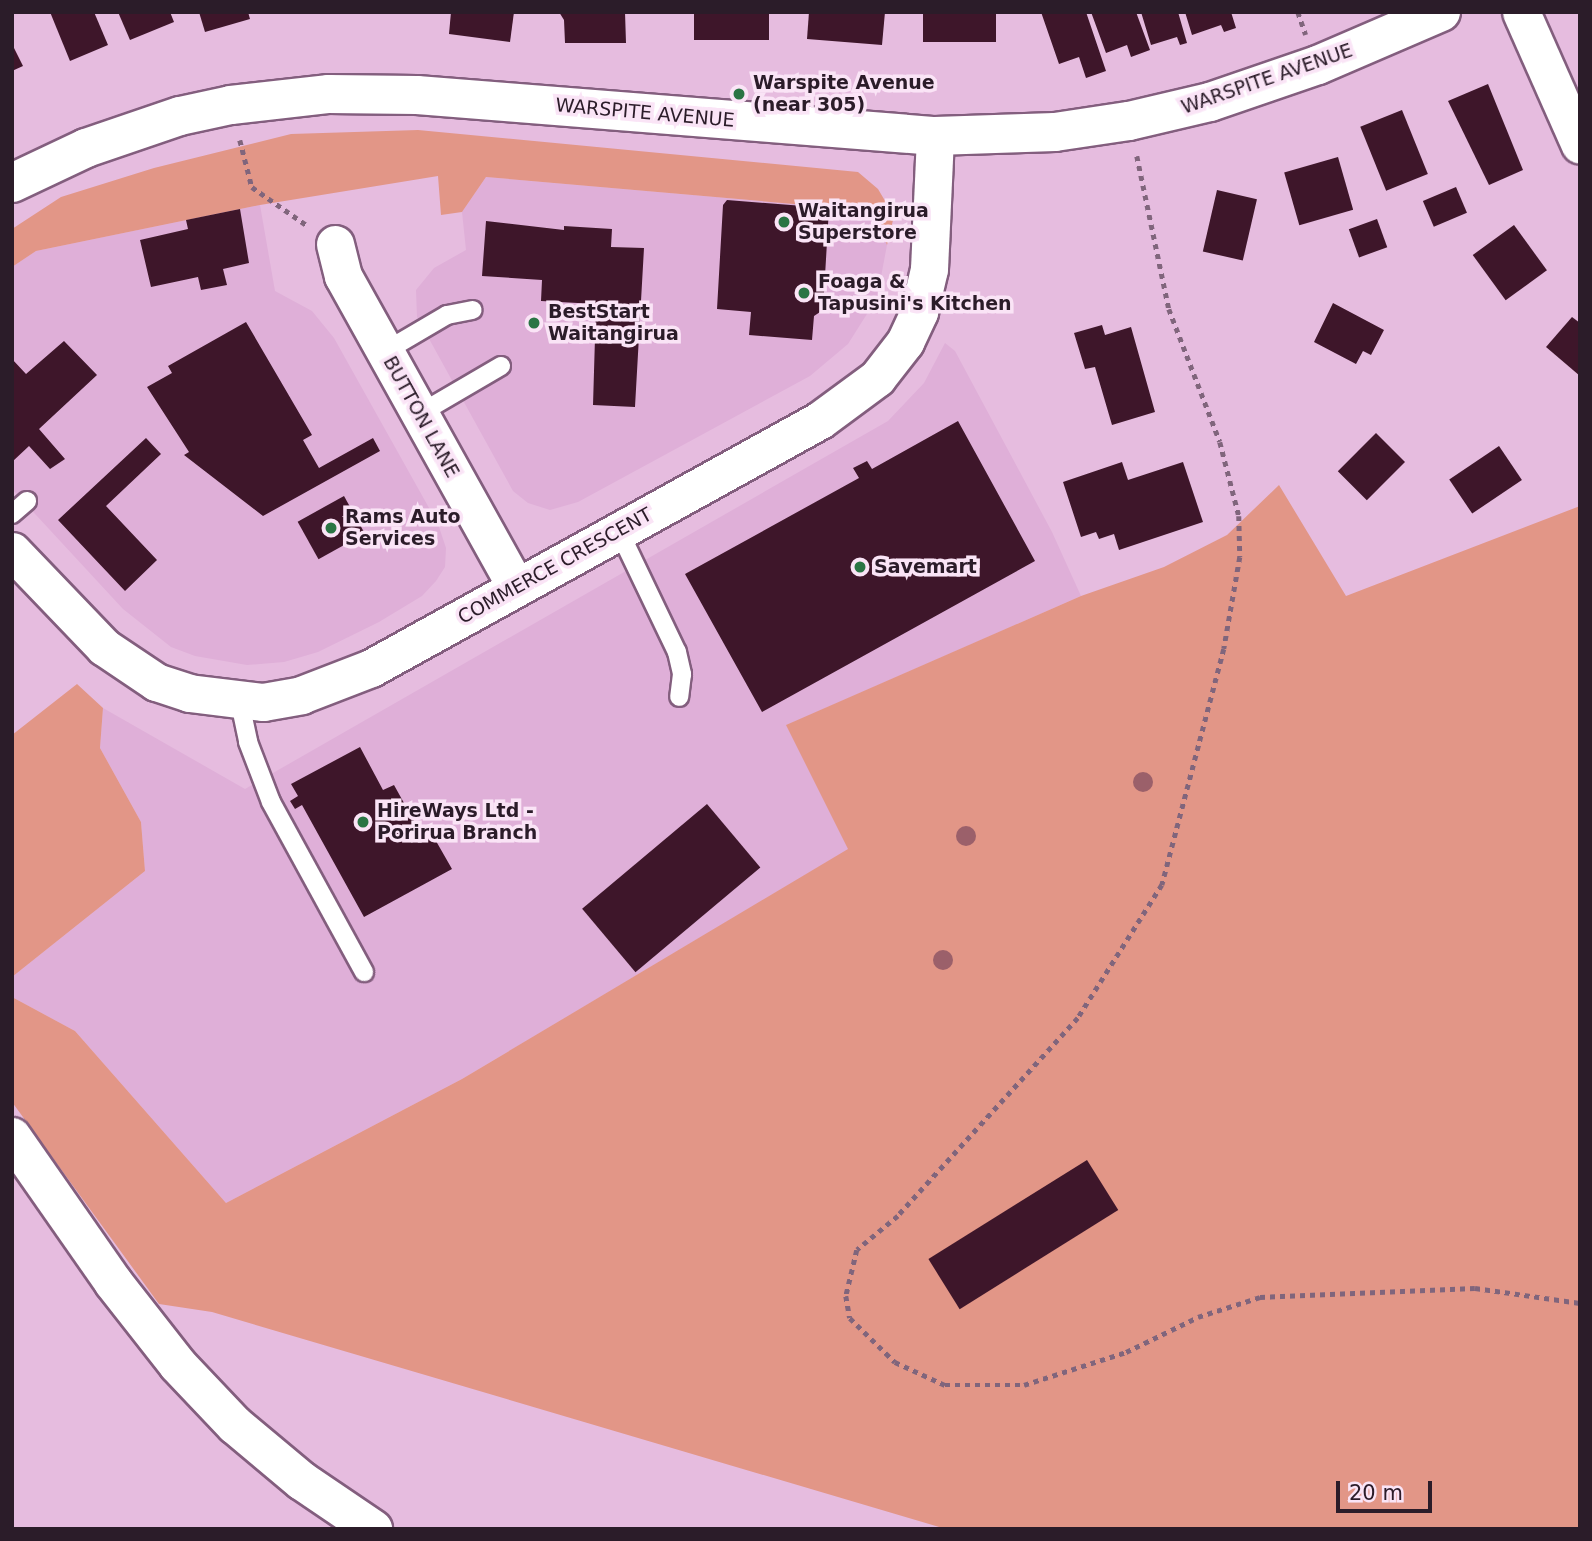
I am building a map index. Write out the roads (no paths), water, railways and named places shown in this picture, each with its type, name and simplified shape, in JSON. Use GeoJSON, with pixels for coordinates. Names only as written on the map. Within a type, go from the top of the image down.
{"type":"FeatureCollection","features":[{"type":"Feature","properties":{"kind":"main road","name":"WARSPITE AVENUE"},"geometry":{"type":"LineString","coordinates":[[12,183],[130,132],[231,105],[329,94],[417,95],[935,136],[1055,132],[1129,121],[1210,102],[1306,69],[1441,12]]}},
{"type":"Feature","properties":{"kind":"main road"},"geometry":{"type":"LineString","coordinates":[[12,1137],[113,1282],[178,1365],[273,1457],[373,1529]]}},
{"type":"Feature","properties":{"kind":"street"},"geometry":{"type":"LineString","coordinates":[[1521,12],[1580,145]]}},
{"type":"Feature","properties":{"kind":"street","name":"COMMERCE CRESCENT"},"geometry":{"type":"LineString","coordinates":[[12,551],[74,619],[134,668],[189,693],[240,703],[301,695],[352,676],[620,531],[855,398],[891,360],[919,312],[929,269],[935,136]]}},
{"type":"Feature","properties":{"kind":"street","name":"BUTTON LANE"},"geometry":{"type":"LineString","coordinates":[[335,244],[343,276],[516,587]]}},
{"type":"Feature","properties":{"kind":"lane"},"geometry":{"type":"LineString","coordinates":[[384,352],[447,315],[473,310]]}},
{"type":"Feature","properties":{"kind":"lane"},"geometry":{"type":"LineString","coordinates":[[419,414],[501,366]]}},
{"type":"Feature","properties":{"kind":"lane"},"geometry":{"type":"LineString","coordinates":[[12,514],[27,501]]}},
{"type":"Feature","properties":{"kind":"lane"},"geometry":{"type":"LineString","coordinates":[[620,531],[677,652],[682,674],[679,697]]}},
{"type":"Feature","properties":{"kind":"lane"},"geometry":{"type":"LineString","coordinates":[[240,703],[248,742],[271,802],[364,972]]}},
{"type":"Feature","properties":{"kind":"place","name":"Warspite Avenue (near 305)"},"geometry":{"type":"Point","coordinates":[739,94]}},
{"type":"Feature","properties":{"kind":"place","name":"Waitangirua Superstore"},"geometry":{"type":"Point","coordinates":[784,222]}},
{"type":"Feature","properties":{"kind":"place","name":"Foaga & Tapusini's Kitchen"},"geometry":{"type":"Point","coordinates":[804,293]}},
{"type":"Feature","properties":{"kind":"place","name":"BestStart Waitangirua"},"geometry":{"type":"Point","coordinates":[534,323]}},
{"type":"Feature","properties":{"kind":"place","name":"Rams Auto Services"},"geometry":{"type":"Point","coordinates":[331,528]}},
{"type":"Feature","properties":{"kind":"place","name":"Savemart"},"geometry":{"type":"Point","coordinates":[860,567]}},
{"type":"Feature","properties":{"kind":"place","name":"HireWays Ltd - Porirua Branch"},"geometry":{"type":"Point","coordinates":[363,822]}}]}
